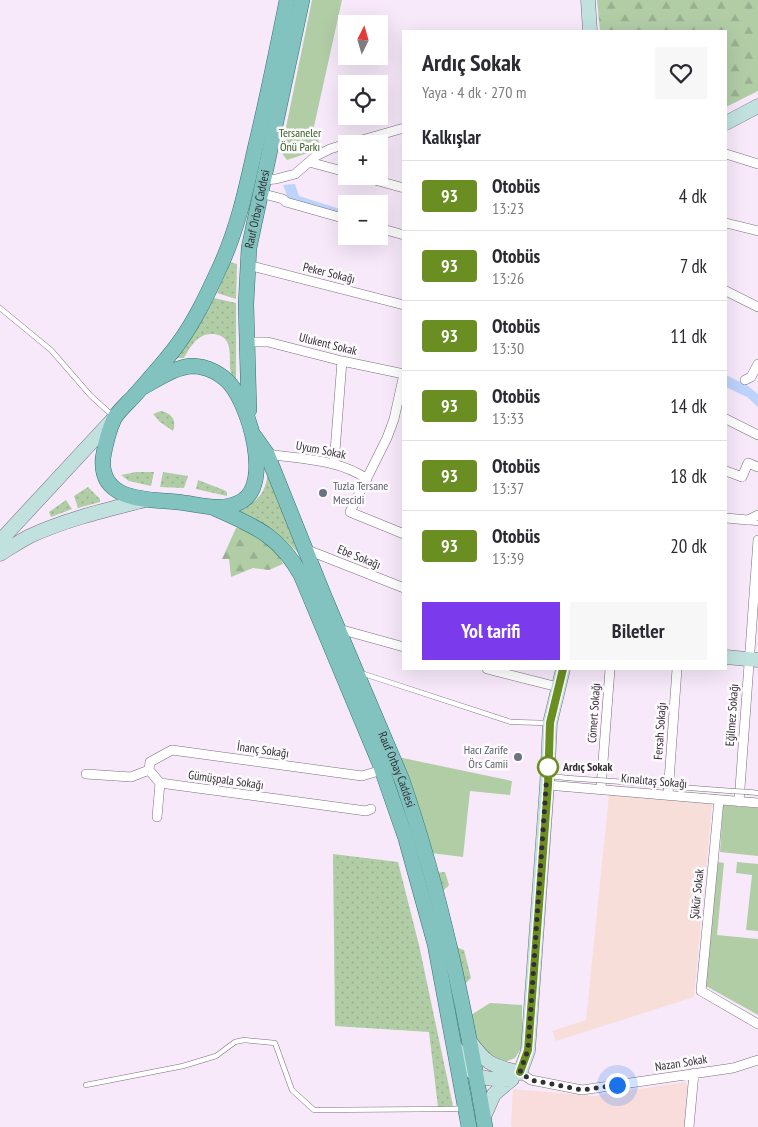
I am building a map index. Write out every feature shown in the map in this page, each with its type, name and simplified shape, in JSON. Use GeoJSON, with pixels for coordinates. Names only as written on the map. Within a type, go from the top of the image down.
{"type":"FeatureCollection","features":[{"type":"Feature","properties":{"kind":"main road","name":"Rauf Orbay Caddesi"},"geometry":{"type":"LineString","coordinates":[[287,0],[252,163],[230,243],[191,325],[178,344],[115,418],[105,448],[104,470],[107,479],[114,488],[124,494],[145,500],[214,508],[252,525],[268,534],[284,548],[296,566],[382,770],[406,839],[431,930],[468,1127]]}},
{"type":"Feature","properties":{"kind":"main road","name":"Rauf Orbay Caddesi"},"geometry":{"type":"LineString","coordinates":[[214,508],[234,505],[248,497],[252,492],[257,476],[255,450],[250,426],[247,342],[249,248],[302,0]]}},
{"type":"Feature","properties":{"kind":"main road","name":"Rauf Orbay Caddesi"},"geometry":{"type":"LineString","coordinates":[[143,386],[182,368],[193,366],[203,367],[217,374],[230,385],[238,396],[250,426],[267,454],[402,780],[417,826],[449,940],[484,1123]]}},
{"type":"Feature","properties":{"kind":"street"},"geometry":{"type":"LineString","coordinates":[[588,0],[590,30]]}},
{"type":"Feature","properties":{"kind":"street"},"geometry":{"type":"LineString","coordinates":[[727,122],[758,106]]}},
{"type":"Feature","properties":{"kind":"street"},"geometry":{"type":"LineString","coordinates":[[379,135],[402,129]]}},
{"type":"Feature","properties":{"kind":"street"},"geometry":{"type":"LineString","coordinates":[[262,186],[276,179],[295,174],[316,156],[338,147]]}},
{"type":"Feature","properties":{"kind":"street"},"geometry":{"type":"LineString","coordinates":[[727,154],[758,164]]}},
{"type":"Feature","properties":{"kind":"street"},"geometry":{"type":"LineString","coordinates":[[309,162],[338,170]]}},
{"type":"Feature","properties":{"kind":"street"},"geometry":{"type":"LineString","coordinates":[[388,184],[402,187]]}},
{"type":"Feature","properties":{"kind":"street"},"geometry":{"type":"LineString","coordinates":[[262,186],[286,202],[338,217]]}},
{"type":"Feature","properties":{"kind":"street"},"geometry":{"type":"LineString","coordinates":[[727,223],[758,231]]}},
{"type":"Feature","properties":{"kind":"street"},"geometry":{"type":"LineString","coordinates":[[388,231],[402,234]]}},
{"type":"Feature","properties":{"kind":"street","name":"Peker Sokağı"},"geometry":{"type":"LineString","coordinates":[[248,265],[402,304]]}},
{"type":"Feature","properties":{"kind":"street"},"geometry":{"type":"LineString","coordinates":[[727,292],[758,307]]}},
{"type":"Feature","properties":{"kind":"street","name":"Ulukent Sokak"},"geometry":{"type":"LineString","coordinates":[[247,342],[268,342],[342,361],[402,374]]}},
{"type":"Feature","properties":{"kind":"street"},"geometry":{"type":"LineString","coordinates":[[334,464],[342,361]]}},
{"type":"Feature","properties":{"kind":"street"},"geometry":{"type":"LineString","coordinates":[[745,380],[751,377],[758,364]]}},
{"type":"Feature","properties":{"kind":"street"},"geometry":{"type":"LineString","coordinates":[[402,382],[391,428],[350,512],[402,533]]}},
{"type":"Feature","properties":{"kind":"street"},"geometry":{"type":"LineString","coordinates":[[0,541],[115,418]]}},
{"type":"Feature","properties":{"kind":"street"},"geometry":{"type":"LineString","coordinates":[[727,419],[758,435]]}},
{"type":"Feature","properties":{"kind":"street","name":"Uyum Sokak"},"geometry":{"type":"LineString","coordinates":[[267,454],[334,464],[354,470],[367,479]]}},
{"type":"Feature","properties":{"kind":"street"},"geometry":{"type":"LineString","coordinates":[[727,471],[742,477],[748,462],[758,467]]}},
{"type":"Feature","properties":{"kind":"street"},"geometry":{"type":"LineString","coordinates":[[0,554],[28,537],[63,522],[145,500]]}},
{"type":"Feature","properties":{"kind":"street"},"geometry":{"type":"LineString","coordinates":[[727,519],[748,520],[758,516]]}},
{"type":"Feature","properties":{"kind":"street","name":"Eğilmez Sokağı"},"geometry":{"type":"LineString","coordinates":[[739,802],[753,659],[758,540]]}},
{"type":"Feature","properties":{"kind":"street","name":"Ebe Sokağı"},"geometry":{"type":"LineString","coordinates":[[305,549],[402,587]]}},
{"type":"Feature","properties":{"kind":"street"},"geometry":{"type":"LineString","coordinates":[[339,630],[402,646]]}},
{"type":"Feature","properties":{"kind":"street"},"geometry":{"type":"LineString","coordinates":[[727,657],[753,659]]}},
{"type":"Feature","properties":{"kind":"street"},"geometry":{"type":"LineString","coordinates":[[491,670],[558,687]]}},
{"type":"Feature","properties":{"kind":"street"},"geometry":{"type":"LineString","coordinates":[[484,1123],[494,1094],[514,1074],[528,1050],[548,780],[550,723],[563,670]]}},
{"type":"Feature","properties":{"kind":"street","name":"Cömert Sokağı"},"geometry":{"type":"LineString","coordinates":[[601,789],[610,670]]}},
{"type":"Feature","properties":{"kind":"street","name":"Fersah Sokağı"},"geometry":{"type":"LineString","coordinates":[[668,795],[677,670]]}},
{"type":"Feature","properties":{"kind":"street","name":"İnanç Sokağı"},"geometry":{"type":"LineString","coordinates":[[149,770],[150,762],[172,750],[362,776],[382,770]]}},
{"type":"Feature","properties":{"kind":"street"},"geometry":{"type":"LineString","coordinates":[[86,774],[131,777],[149,770],[160,783],[157,817]]}},
{"type":"Feature","properties":{"kind":"street","name":"Kınalıtaş Sokağı"},"geometry":{"type":"LineString","coordinates":[[548,780],[601,789],[758,803]]}},
{"type":"Feature","properties":{"kind":"street","name":"Gümüşpala Sokağı"},"geometry":{"type":"LineString","coordinates":[[160,783],[366,811],[371,809]]}},
{"type":"Feature","properties":{"kind":"street","name":"Şükür Sokak"},"geometry":{"type":"LineString","coordinates":[[719,800],[701,991],[758,1024]]}},
{"type":"Feature","properties":{"kind":"street"},"geometry":{"type":"LineString","coordinates":[[469,1040],[481,1057],[489,1064],[514,1074]]}},
{"type":"Feature","properties":{"kind":"street"},"geometry":{"type":"LineString","coordinates":[[453,1043],[463,1062],[475,1075],[485,1079],[514,1074]]}},
{"type":"Feature","properties":{"kind":"street","name":"Nazan Sokak"},"geometry":{"type":"LineString","coordinates":[[514,1074],[531,1080],[582,1090],[733,1068],[758,1060]]}},
{"type":"Feature","properties":{"kind":"street"},"geometry":{"type":"LineString","coordinates":[[690,1127],[694,1073]]}},
{"type":"Feature","properties":{"kind":"street"},"geometry":{"type":"LineString","coordinates":[[464,1100],[467,1081],[475,1075]]}},
{"type":"Feature","properties":{"kind":"lane"},"geometry":{"type":"LineString","coordinates":[[0,308],[51,350],[92,396],[115,418]]}},
{"type":"Feature","properties":{"kind":"lane"},"geometry":{"type":"LineString","coordinates":[[727,519],[758,523]]}},
{"type":"Feature","properties":{"kind":"lane"},"geometry":{"type":"LineString","coordinates":[[357,671],[511,722],[521,724],[550,723]]}},
{"type":"Feature","properties":{"kind":"lane"},"geometry":{"type":"LineString","coordinates":[[548,780],[567,778],[758,793]]}},
{"type":"Feature","properties":{"kind":"lane"},"geometry":{"type":"LineString","coordinates":[[86,1085],[183,1066],[216,1056],[235,1042],[244,1040],[275,1043],[292,1090],[314,1110],[453,1109],[464,1100]]}},
{"type":"Feature","properties":{"kind":"shaded area"},"geometry":{"type":"Polygon","coordinates":[[[609,795],[712,804],[694,997],[556,1041],[552,1031],[586,1020],[609,795]]]}},
{"type":"Feature","properties":{"kind":"shaded area"},"geometry":{"type":"Polygon","coordinates":[[[685,1082],[690,1088],[685,1127],[512,1127],[511,1125],[513,1089],[594,1096],[685,1082]]]}},
{"type":"Feature","properties":{"kind":"green space","name":"Tersaneler Önü Parkı"},"geometry":{"type":"Polygon","coordinates":[[[312,0],[342,0],[313,131],[323,148],[287,160],[281,152],[312,0]]]}},
{"type":"Feature","properties":{"kind":"green space"},"geometry":{"type":"Polygon","coordinates":[[[597,0],[758,0],[758,91],[727,106],[727,30],[600,30],[597,0]]]}},
{"type":"Feature","properties":{"kind":"green space"},"geometry":{"type":"Polygon","coordinates":[[[230,262],[237,264],[236,299],[217,293],[230,262]]]}},
{"type":"Feature","properties":{"kind":"green space"},"geometry":{"type":"Polygon","coordinates":[[[214,298],[236,303],[236,379],[231,373],[228,344],[220,336],[208,334],[199,338],[184,358],[177,358],[203,319],[214,298]]]}},
{"type":"Feature","properties":{"kind":"green space"},"geometry":{"type":"Polygon","coordinates":[[[161,411],[173,418],[173,431],[160,422],[153,414],[161,411]]]}},
{"type":"Feature","properties":{"kind":"green space"},"geometry":{"type":"Polygon","coordinates":[[[136,472],[154,472],[151,486],[129,481],[121,475],[136,472]]]}},
{"type":"Feature","properties":{"kind":"green space"},"geometry":{"type":"Polygon","coordinates":[[[163,472],[188,476],[184,488],[160,487],[163,472]]]}},
{"type":"Feature","properties":{"kind":"green space"},"geometry":{"type":"Polygon","coordinates":[[[268,474],[396,785],[433,910],[299,554],[270,529],[236,512],[258,498],[264,488],[268,474]]]}},
{"type":"Feature","properties":{"kind":"green space"},"geometry":{"type":"Polygon","coordinates":[[[198,480],[224,490],[227,492],[227,496],[196,489],[198,480]]]}},
{"type":"Feature","properties":{"kind":"green space"},"geometry":{"type":"Polygon","coordinates":[[[88,487],[100,499],[100,502],[78,508],[74,496],[88,487]]]}},
{"type":"Feature","properties":{"kind":"green space"},"geometry":{"type":"Polygon","coordinates":[[[66,500],[72,509],[51,517],[49,512],[66,500]]]}},
{"type":"Feature","properties":{"kind":"green space"},"geometry":{"type":"Polygon","coordinates":[[[236,528],[249,530],[264,539],[283,564],[269,570],[253,568],[231,577],[229,559],[222,559],[236,528]]]}},
{"type":"Feature","properties":{"kind":"green space"},"geometry":{"type":"Polygon","coordinates":[[[398,757],[512,781],[510,795],[470,791],[463,857],[431,853],[398,757]]]}},
{"type":"Feature","properties":{"kind":"green space"},"geometry":{"type":"Polygon","coordinates":[[[723,805],[758,808],[758,856],[720,852],[723,805]]]}},
{"type":"Feature","properties":{"kind":"green space"},"geometry":{"type":"Polygon","coordinates":[[[333,854],[398,862],[419,945],[453,1106],[438,1107],[429,1032],[335,1026],[333,854]]]}},
{"type":"Feature","properties":{"kind":"green space"},"geometry":{"type":"Polygon","coordinates":[[[718,862],[724,863],[717,935],[758,939],[758,1015],[706,986],[718,862]]]}},
{"type":"Feature","properties":{"kind":"green space"},"geometry":{"type":"Polygon","coordinates":[[[737,862],[758,864],[758,931],[746,930],[752,875],[736,873],[737,862]]]}},
{"type":"Feature","properties":{"kind":"green space"},"geometry":{"type":"Polygon","coordinates":[[[445,872],[449,885],[441,893],[435,873],[445,872]]]}},
{"type":"Feature","properties":{"kind":"green space"},"geometry":{"type":"Polygon","coordinates":[[[456,947],[464,950],[471,978],[464,985],[456,947]]]}},
{"type":"Feature","properties":{"kind":"green space"},"geometry":{"type":"Polygon","coordinates":[[[490,1003],[522,1005],[522,1047],[515,1058],[502,1063],[491,1060],[476,1042],[471,1015],[490,1003]]]}},
{"type":"Feature","properties":{"kind":"water"},"geometry":{"type":"Polygon","coordinates":[[[295,184],[299,196],[338,208],[338,214],[288,198],[283,185],[295,184]]]}},
{"type":"Feature","properties":{"kind":"water"},"geometry":{"type":"Polygon","coordinates":[[[727,376],[748,386],[758,394],[758,407],[747,397],[727,387],[727,376]]]}},
{"type":"Feature","properties":{"kind":"bus line","name":"93"},"geometry":{"type":"LineString","coordinates":[[520,1072],[528,1050],[548,785],[550,723],[563,670]]}},
{"type":"Feature","properties":{"kind":"place","name":"Tuzla Tersane Mescidi"},"geometry":{"type":"Point","coordinates":[323,493]}},
{"type":"Feature","properties":{"kind":"place","name":"Hacı Zarife Örs Camii"},"geometry":{"type":"Point","coordinates":[518,757]}},
{"type":"Feature","properties":{"kind":"place","name":"Ardıç Sokak"},"geometry":{"type":"Point","coordinates":[548,767]}},
{"type":"Feature","properties":{"kind":"route"},"geometry":{"type":"LineString","coordinates":[[548,767],[548,758],[548,785],[528,1050],[520,1072],[531,1080],[582,1090],[617,1085]]}}]}
